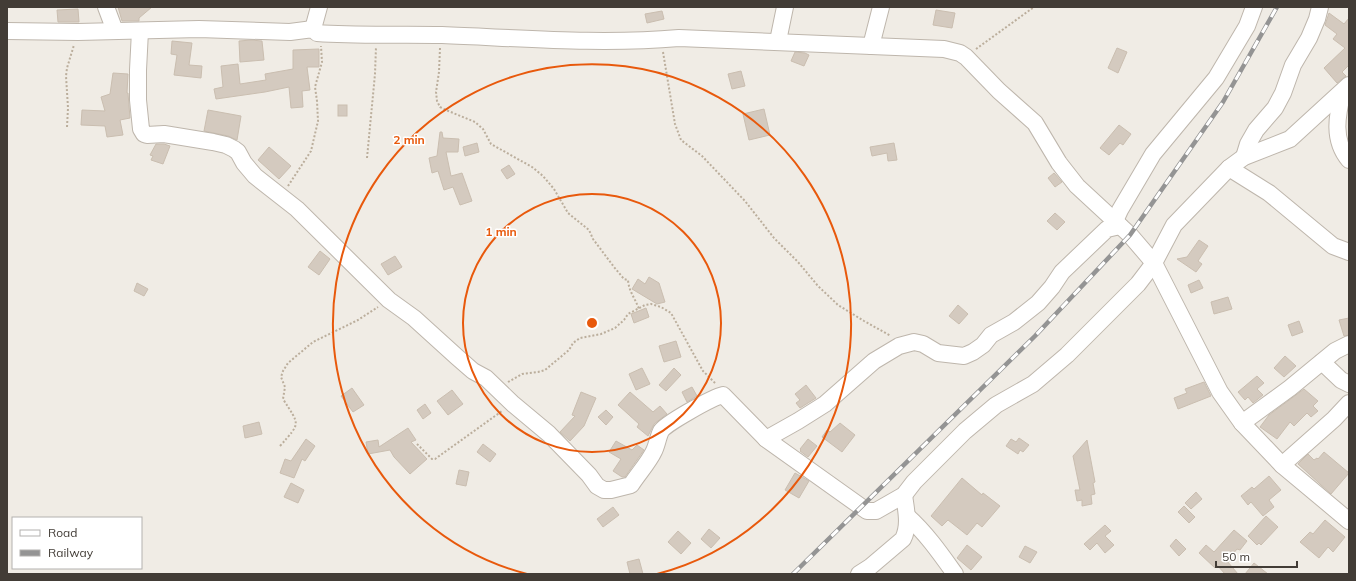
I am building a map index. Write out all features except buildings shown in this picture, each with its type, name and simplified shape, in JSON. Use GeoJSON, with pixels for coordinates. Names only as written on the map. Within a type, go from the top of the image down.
{"type":"FeatureCollection","features":[{"type":"Feature","properties":{"kind":"street"},"geometry":{"type":"LineString","coordinates":[[106,7],[115,30]]}},
{"type":"Feature","properties":{"kind":"street"},"geometry":{"type":"LineString","coordinates":[[315,31],[318,7]]}},
{"type":"Feature","properties":{"kind":"street"},"geometry":{"type":"LineString","coordinates":[[778,41],[785,7]]}},
{"type":"Feature","properties":{"kind":"street"},"geometry":{"type":"LineString","coordinates":[[871,46],[881,7]]}},
{"type":"Feature","properties":{"kind":"street"},"geometry":{"type":"LineString","coordinates":[[1118,224],[1120,210],[1153,154],[1216,78],[1247,26],[1254,7]]}},
{"type":"Feature","properties":{"kind":"street"},"geometry":{"type":"LineString","coordinates":[[1244,157],[1248,144],[1256,130],[1275,108],[1283,93],[1293,65],[1309,38],[1320,7]]}},
{"type":"Feature","properties":{"kind":"street"},"geometry":{"type":"LineString","coordinates":[[7,31],[78,32],[199,29],[290,32],[315,31],[578,41],[679,38],[944,49],[960,53],[1035,123],[1058,163],[1077,186],[1130,235],[1154,263],[1220,392],[1242,423],[1282,465],[1348,519]]}},
{"type":"Feature","properties":{"kind":"street"},"geometry":{"type":"LineString","coordinates":[[140,31],[138,100],[141,128],[144,134],[164,134],[226,144],[238,152],[244,163],[255,176],[297,210],[389,300],[414,318],[473,370],[486,378],[513,404],[549,434],[589,475],[597,486],[604,490],[611,490],[631,485],[654,452],[661,430],[668,424],[697,407],[717,396],[723,395],[766,439],[867,511],[876,511],[904,495],[914,482],[964,431],[996,405],[1033,384],[1067,355],[1138,284],[1154,263],[1174,225],[1229,168],[1244,157],[1290,139],[1346,88]]}},
{"type":"Feature","properties":{"kind":"street"},"geometry":{"type":"LineString","coordinates":[[1346,88],[1338,113],[1338,138],[1343,152],[1349,160]]}},
{"type":"Feature","properties":{"kind":"street"},"geometry":{"type":"LineString","coordinates":[[1229,168],[1269,193],[1333,246],[1349,252]]}},
{"type":"Feature","properties":{"kind":"street"},"geometry":{"type":"LineString","coordinates":[[766,439],[825,404],[874,360],[906,343],[914,342],[923,344],[938,353],[964,356],[973,352],[991,335],[1014,322],[1038,302],[1062,272],[1107,229],[1118,224]]}},
{"type":"Feature","properties":{"kind":"street"},"geometry":{"type":"LineString","coordinates":[[1242,423],[1290,388],[1335,352],[1349,344]]}},
{"type":"Feature","properties":{"kind":"street"},"geometry":{"type":"LineString","coordinates":[[1322,362],[1341,380],[1349,384]]}},
{"type":"Feature","properties":{"kind":"street"},"geometry":{"type":"LineString","coordinates":[[1282,465],[1334,419],[1349,403]]}},
{"type":"Feature","properties":{"kind":"street"},"geometry":{"type":"LineString","coordinates":[[858,574],[870,567],[904,539],[906,533],[907,516],[904,495]]}},
{"type":"Feature","properties":{"kind":"street"},"geometry":{"type":"LineString","coordinates":[[907,516],[932,542],[955,574]]}},
{"type":"Feature","properties":{"kind":"path"},"geometry":{"type":"LineString","coordinates":[[966,57],[1034,7]]}},
{"type":"Feature","properties":{"kind":"path"},"geometry":{"type":"LineString","coordinates":[[281,196],[311,150],[318,121],[318,101],[315,87],[322,62],[322,50],[315,31]]}},
{"type":"Feature","properties":{"kind":"path"},"geometry":{"type":"LineString","coordinates":[[67,127],[68,108],[66,76],[78,32]]}},
{"type":"Feature","properties":{"kind":"path"},"geometry":{"type":"LineString","coordinates":[[367,158],[375,74],[376,34]]}},
{"type":"Feature","properties":{"kind":"path"},"geometry":{"type":"LineString","coordinates":[[440,35],[439,72],[436,92],[437,101],[440,107],[475,122],[483,129],[491,144],[544,176],[554,189],[568,213],[589,230],[593,239],[614,267],[624,279],[628,280],[630,291],[636,299],[639,309]]}},
{"type":"Feature","properties":{"kind":"path"},"geometry":{"type":"LineString","coordinates":[[660,39],[675,124],[681,140],[702,156],[745,201],[774,238],[798,262],[818,286],[838,305],[864,321],[906,343]]}},
{"type":"Feature","properties":{"kind":"path"},"geometry":{"type":"LineString","coordinates":[[280,446],[295,428],[296,422],[283,399],[285,387],[281,377],[288,363],[314,342],[358,320],[389,300]]}},
{"type":"Feature","properties":{"kind":"path"},"geometry":{"type":"LineString","coordinates":[[496,387],[522,374],[545,370],[569,350],[573,343],[580,338],[601,334],[616,328],[628,314],[645,305],[651,304],[670,312],[703,371],[723,395]]}},
{"type":"Feature","properties":{"kind":"path"},"geometry":{"type":"LineString","coordinates":[[417,444],[432,459],[435,459],[513,404]]}},
{"type":"Feature","properties":{"kind":"railway"},"geometry":{"type":"LineString","coordinates":[[793,574],[1035,336],[1130,235],[1223,102],[1277,7]]}}]}
